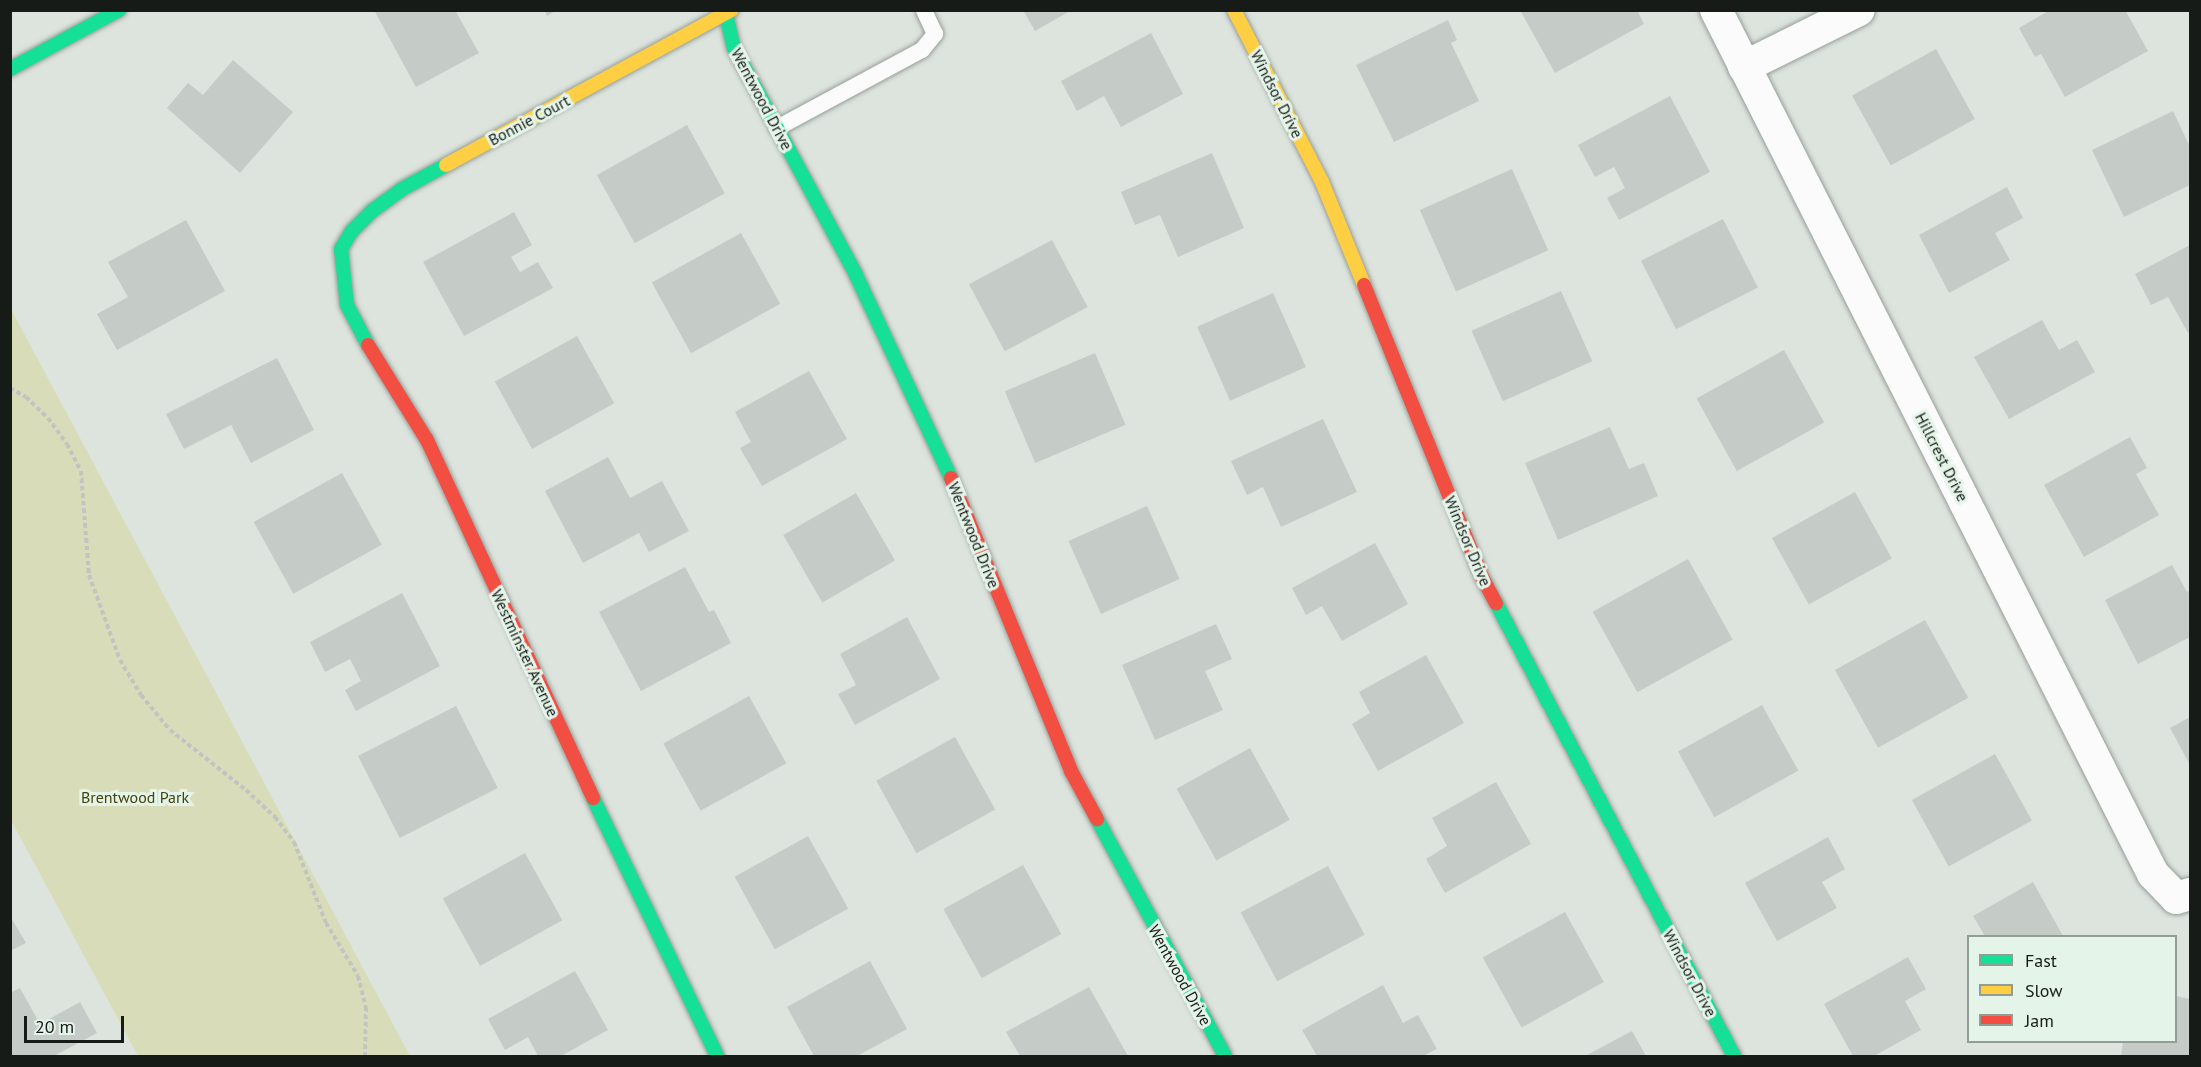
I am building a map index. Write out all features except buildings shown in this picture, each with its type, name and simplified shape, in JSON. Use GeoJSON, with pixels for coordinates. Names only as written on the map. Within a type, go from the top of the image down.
{"type":"FeatureCollection","features":[{"type":"Feature","properties":{"kind":"street"},"geometry":{"type":"LineString","coordinates":[[10,69],[119,10]]}},
{"type":"Feature","properties":{"kind":"street","name":"Windsor Drive"},"geometry":{"type":"LineString","coordinates":[[1234,10],[1322,182],[1482,577],[1734,1056]]}},
{"type":"Feature","properties":{"kind":"street","name":"Hillcrest Drive"},"geometry":{"type":"LineString","coordinates":[[1716,10],[2153,874],[2183,896]]}},
{"type":"Feature","properties":{"kind":"street"},"geometry":{"type":"LineString","coordinates":[[1744,67],[1859,10]]}},
{"type":"Feature","properties":{"kind":"street","name":"Wentwood Drive"},"geometry":{"type":"LineString","coordinates":[[729,12],[734,48],[856,275],[948,470],[1071,771],[1225,1056]]}},
{"type":"Feature","properties":{"kind":"street","name":"Bonnie Court"},"geometry":{"type":"LineString","coordinates":[[341,249],[352,231],[365,218],[402,189],[729,12]]}},
{"type":"Feature","properties":{"kind":"street","name":"Westminster Avenue"},"geometry":{"type":"LineString","coordinates":[[341,249],[342,276],[347,305],[365,341],[427,440],[569,748],[717,1056]]}},
{"type":"Feature","properties":{"kind":"lane"},"geometry":{"type":"LineString","coordinates":[[777,128],[922,51],[935,34],[924,10]]}},
{"type":"Feature","properties":{"kind":"path"},"geometry":{"type":"LineString","coordinates":[[10,388],[26,397],[48,418],[68,444],[81,471],[89,575],[120,660],[136,686],[170,730],[246,790],[275,817],[294,842],[326,923],[358,976],[366,1007],[365,1056]]}},
{"type":"Feature","properties":{"kind":"green space","name":"Brentwood Park"},"geometry":{"type":"Polygon","coordinates":[[[10,309],[410,1056],[138,1056],[11,820],[10,309]]]}},
{"type":"Feature","properties":{"kind":"traffic: fast"},"geometry":{"type":"LineString","coordinates":[[10,69],[119,10]]}},
{"type":"Feature","properties":{"kind":"traffic: fast"},"geometry":{"type":"LineString","coordinates":[[726,14],[734,48],[856,275],[951,478]]}},
{"type":"Feature","properties":{"kind":"traffic: fast"},"geometry":{"type":"LineString","coordinates":[[368,345],[347,305],[341,249],[352,231],[372,211],[402,189],[446,165]]}},
{"type":"Feature","properties":{"kind":"traffic: fast"},"geometry":{"type":"LineString","coordinates":[[1496,603],[1734,1056]]}},
{"type":"Feature","properties":{"kind":"traffic: fast"},"geometry":{"type":"LineString","coordinates":[[593,798],[717,1056]]}},
{"type":"Feature","properties":{"kind":"traffic: fast"},"geometry":{"type":"LineString","coordinates":[[1097,819],[1225,1056]]}},
{"type":"Feature","properties":{"kind":"traffic: slow"},"geometry":{"type":"LineString","coordinates":[[446,165],[732,10]]}},
{"type":"Feature","properties":{"kind":"traffic: slow"},"geometry":{"type":"LineString","coordinates":[[1234,10],[1322,182],[1364,285]]}},
{"type":"Feature","properties":{"kind":"traffic: jam"},"geometry":{"type":"LineString","coordinates":[[1364,285],[1482,577],[1496,603]]}},
{"type":"Feature","properties":{"kind":"traffic: jam"},"geometry":{"type":"LineString","coordinates":[[368,345],[427,440],[593,798]]}},
{"type":"Feature","properties":{"kind":"traffic: jam"},"geometry":{"type":"LineString","coordinates":[[951,478],[1071,771],[1097,819]]}}]}
